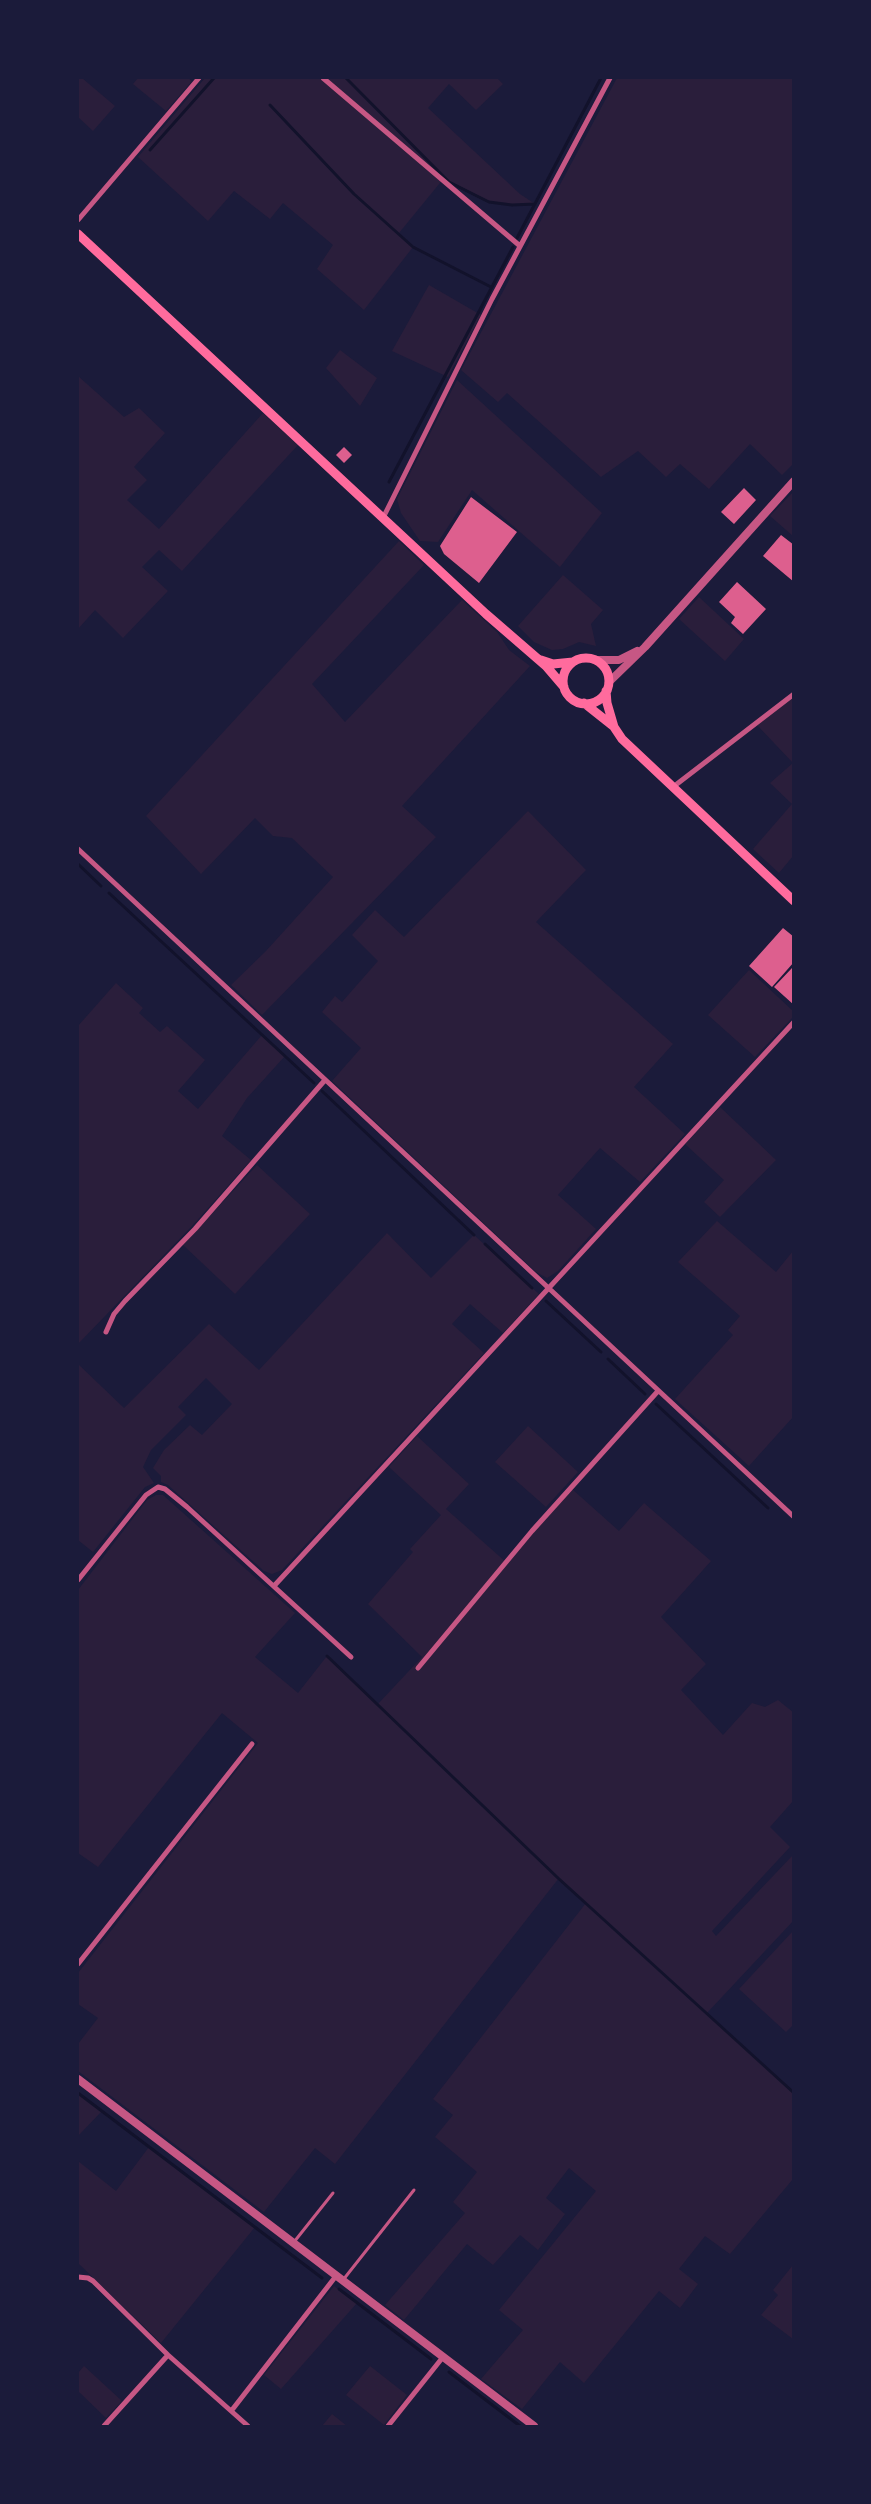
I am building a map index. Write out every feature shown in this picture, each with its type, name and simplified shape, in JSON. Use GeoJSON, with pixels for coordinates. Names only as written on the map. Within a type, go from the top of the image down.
{"type":"FeatureCollection","features":[{"type":"Feature","properties":{"kind":"main road"},"geometry":{"type":"LineString","coordinates":[[78,234],[383,518],[546,666],[572,698],[584,703],[614,726]]}},
{"type":"Feature","properties":{"kind":"main road"},"geometry":{"type":"LineString","coordinates":[[534,657],[553,664],[573,662],[586,658],[595,660],[604,667],[609,682],[606,691],[601,698],[593,702],[584,703]]}},
{"type":"Feature","properties":{"kind":"main road"},"geometry":{"type":"LineString","coordinates":[[564,687],[564,672],[573,662]]}},
{"type":"Feature","properties":{"kind":"main road"},"geometry":{"type":"LineString","coordinates":[[606,691],[607,703],[614,726],[622,739],[794,901]]}},
{"type":"Feature","properties":{"kind":"street"},"geometry":{"type":"LineString","coordinates":[[78,220],[199,78]]}},
{"type":"Feature","properties":{"kind":"street"},"geometry":{"type":"LineString","coordinates":[[323,78],[520,246]]}},
{"type":"Feature","properties":{"kind":"street"},"geometry":{"type":"LineString","coordinates":[[383,518],[520,246],[610,78]]}},
{"type":"Feature","properties":{"kind":"street"},"geometry":{"type":"LineString","coordinates":[[609,682],[645,646],[794,481]]}},
{"type":"Feature","properties":{"kind":"street"},"geometry":{"type":"LineString","coordinates":[[595,660],[619,660],[645,646]]}},
{"type":"Feature","properties":{"kind":"street"},"geometry":{"type":"LineString","coordinates":[[672,788],[794,694]]}},
{"type":"Feature","properties":{"kind":"street"},"geometry":{"type":"LineString","coordinates":[[78,849],[794,1517]]}},
{"type":"Feature","properties":{"kind":"street"},"geometry":{"type":"LineString","coordinates":[[274,1586],[794,1022]]}},
{"type":"Feature","properties":{"kind":"street"},"geometry":{"type":"LineString","coordinates":[[106,1332],[114,1314],[125,1300],[195,1229],[325,1080]]}},
{"type":"Feature","properties":{"kind":"street"},"geometry":{"type":"LineString","coordinates":[[418,1668],[532,1531],[658,1391]]}},
{"type":"Feature","properties":{"kind":"street"},"geometry":{"type":"LineString","coordinates":[[78,1580],[146,1495],[158,1487],[165,1489],[187,1507],[351,1657]]}},
{"type":"Feature","properties":{"kind":"street"},"geometry":{"type":"LineString","coordinates":[[78,1964],[252,1744]]}},
{"type":"Feature","properties":{"kind":"street"},"geometry":{"type":"LineString","coordinates":[[78,2080],[534,2426]]}},
{"type":"Feature","properties":{"kind":"street"},"geometry":{"type":"LineString","coordinates":[[78,2277],[88,2278],[168,2355],[248,2426]]}},
{"type":"Feature","properties":{"kind":"street"},"geometry":{"type":"LineString","coordinates":[[232,2410],[339,2278]]}},
{"type":"Feature","properties":{"kind":"street"},"geometry":{"type":"LineString","coordinates":[[104,2426],[168,2355]]}},
{"type":"Feature","properties":{"kind":"street"},"geometry":{"type":"LineString","coordinates":[[388,2426],[443,2357]]}},
{"type":"Feature","properties":{"kind":"lane"},"geometry":{"type":"LineString","coordinates":[[339,2278],[414,2190]]}},
{"type":"Feature","properties":{"kind":"lane"},"geometry":{"type":"LineString","coordinates":[[294,2243],[333,2193]]}},
{"type":"Feature","properties":{"kind":"shaded area"},"geometry":{"type":"Polygon","coordinates":[[[78,78],[82,78],[115,106],[93,131],[78,117],[78,78]]]}},
{"type":"Feature","properties":{"kind":"shaded area"},"geometry":{"type":"Polygon","coordinates":[[[138,78],[188,78],[192,81],[166,111],[133,84],[138,78]]]}},
{"type":"Feature","properties":{"kind":"shaded area"},"geometry":{"type":"Polygon","coordinates":[[[205,78],[497,78],[503,84],[476,110],[449,84],[428,108],[520,194],[535,204],[512,205],[489,202],[444,178],[399,233],[413,247],[364,310],[317,269],[333,245],[283,203],[270,219],[234,191],[208,221],[138,157],[205,78]]]}},
{"type":"Feature","properties":{"kind":"shaded area"},"geometry":{"type":"Polygon","coordinates":[[[617,78],[793,78],[794,463],[782,475],[750,444],[709,489],[680,464],[666,477],[638,451],[601,477],[507,393],[498,402],[461,370],[617,78]]]}},
{"type":"Feature","properties":{"kind":"shaded area"},"geometry":{"type":"Polygon","coordinates":[[[429,285],[481,315],[448,377],[392,351],[429,285]]]}},
{"type":"Feature","properties":{"kind":"shaded area"},"geometry":{"type":"Polygon","coordinates":[[[340,350],[377,378],[360,406],[326,368],[340,350]]]}},
{"type":"Feature","properties":{"kind":"shaded area"},"geometry":{"type":"Polygon","coordinates":[[[78,376],[124,417],[139,408],[165,433],[134,467],[147,480],[127,500],[159,529],[263,413],[298,445],[182,571],[159,550],[142,567],[168,591],[123,638],[95,610],[78,629],[78,376]]]}},
{"type":"Feature","properties":{"kind":"shaded area"},"geometry":{"type":"Polygon","coordinates":[[[457,380],[602,513],[560,567],[472,490],[438,542],[420,541],[401,513],[397,499],[457,380]]]}},
{"type":"Feature","properties":{"kind":"shaded area"},"geometry":{"type":"Polygon","coordinates":[[[793,492],[793,536],[770,516],[793,492]]]}},
{"type":"Feature","properties":{"kind":"shaded area"},"geometry":{"type":"Polygon","coordinates":[[[399,541],[424,565],[312,684],[345,722],[462,600],[497,632],[509,650],[530,666],[402,806],[436,837],[262,1015],[231,985],[266,951],[333,877],[292,838],[273,836],[255,818],[201,874],[146,816],[399,541]]]}},
{"type":"Feature","properties":{"kind":"shaded area"},"geometry":{"type":"Polygon","coordinates":[[[563,575],[603,610],[591,624],[596,646],[579,642],[563,649],[552,650],[534,642],[518,626],[563,575]]]}},
{"type":"Feature","properties":{"kind":"shaded area"},"geometry":{"type":"Polygon","coordinates":[[[699,597],[744,639],[725,661],[679,619],[699,597]]]}},
{"type":"Feature","properties":{"kind":"shaded area"},"geometry":{"type":"Polygon","coordinates":[[[793,698],[793,763],[757,725],[793,698]]]}},
{"type":"Feature","properties":{"kind":"shaded area"},"geometry":{"type":"Polygon","coordinates":[[[793,763],[793,856],[779,873],[753,849],[792,804],[770,783],[793,763]]]}},
{"type":"Feature","properties":{"kind":"shaded area"},"geometry":{"type":"Polygon","coordinates":[[[528,811],[586,870],[536,922],[673,1044],[634,1087],[685,1134],[640,1182],[600,1148],[558,1195],[596,1229],[558,1271],[547,1278],[536,1272],[332,1081],[361,1048],[322,1012],[335,996],[342,1002],[378,961],[352,935],[375,910],[404,937],[528,811]]]}},
{"type":"Feature","properties":{"kind":"shaded area"},"geometry":{"type":"Polygon","coordinates":[[[749,970],[793,1011],[793,1017],[755,1057],[708,1015],[749,970]]]}},
{"type":"Feature","properties":{"kind":"shaded area"},"geometry":{"type":"Polygon","coordinates":[[[116,983],[143,1008],[139,1013],[160,1032],[167,1026],[205,1060],[178,1091],[198,1109],[262,1035],[285,1056],[247,1098],[222,1136],[251,1160],[193,1225],[78,1344],[78,1026],[116,983]]]}},
{"type":"Feature","properties":{"kind":"shaded area"},"geometry":{"type":"Polygon","coordinates":[[[720,1107],[776,1160],[720,1217],[704,1202],[724,1180],[685,1144],[720,1107]]]}},
{"type":"Feature","properties":{"kind":"shaded area"},"geometry":{"type":"Polygon","coordinates":[[[257,1165],[310,1214],[235,1294],[183,1245],[257,1165]]]}},
{"type":"Feature","properties":{"kind":"shaded area"},"geometry":{"type":"Polygon","coordinates":[[[717,1221],[776,1272],[793,1251],[793,1417],[749,1466],[675,1399],[733,1335],[728,1330],[740,1316],[678,1262],[717,1221]]]}},
{"type":"Feature","properties":{"kind":"shaded area"},"geometry":{"type":"Polygon","coordinates":[[[387,1233],[431,1278],[474,1235],[539,1294],[503,1333],[470,1304],[452,1324],[484,1353],[282,1570],[272,1574],[264,1571],[168,1485],[161,1482],[161,1476],[153,1468],[164,1450],[190,1425],[202,1435],[232,1404],[206,1378],[178,1407],[186,1415],[151,1450],[143,1467],[154,1483],[145,1487],[93,1552],[78,1540],[78,1364],[124,1408],[209,1324],[259,1370],[387,1233]]]}},
{"type":"Feature","properties":{"kind":"shaded area"},"geometry":{"type":"Polygon","coordinates":[[[528,1426],[578,1472],[546,1507],[495,1462],[528,1426]]]}},
{"type":"Feature","properties":{"kind":"shaded area"},"geometry":{"type":"Polygon","coordinates":[[[417,1436],[469,1484],[446,1509],[507,1563],[572,1489],[619,1531],[644,1503],[711,1561],[661,1617],[706,1664],[681,1690],[723,1735],[752,1703],[765,1707],[778,1700],[794,1713],[793,1801],[770,1827],[790,1847],[712,1931],[716,1936],[793,1855],[794,1920],[707,2013],[793,2093],[793,2179],[730,2254],[705,2236],[679,2269],[698,2284],[680,2308],[659,2291],[584,2383],[560,2362],[522,2409],[481,2379],[523,2330],[499,2310],[596,2191],[569,2168],[546,2198],[565,2214],[538,2250],[520,2235],[493,2265],[467,2244],[404,2320],[385,2305],[465,2213],[453,2202],[477,2172],[435,2137],[453,2115],[433,2099],[586,1903],[559,1878],[335,2164],[315,2148],[264,2212],[78,2071],[78,2044],[98,2018],[78,2004],[78,1973],[258,1743],[222,1713],[98,1867],[78,1853],[78,1590],[147,1500],[156,1495],[163,1495],[295,1613],[255,1657],[298,1693],[327,1656],[378,1704],[422,1657],[368,1604],[413,1552],[410,1549],[441,1515],[389,1467],[417,1436]]]}},
{"type":"Feature","properties":{"kind":"shaded area"},"geometry":{"type":"Polygon","coordinates":[[[793,1931],[793,2025],[786,2032],[739,1989],[793,1931]]]}},
{"type":"Feature","properties":{"kind":"shaded area"},"geometry":{"type":"Polygon","coordinates":[[[78,2093],[102,2111],[78,2136],[78,2093]]]}},
{"type":"Feature","properties":{"kind":"shaded area"},"geometry":{"type":"Polygon","coordinates":[[[149,2147],[255,2227],[161,2343],[78,2263],[78,2161],[116,2191],[149,2147]]]}},
{"type":"Feature","properties":{"kind":"shaded area"},"geometry":{"type":"Polygon","coordinates":[[[793,2265],[793,2339],[761,2315],[778,2295],[773,2290],[793,2265]]]}},
{"type":"Feature","properties":{"kind":"shaded area"},"geometry":{"type":"Polygon","coordinates":[[[334,2286],[357,2303],[281,2389],[264,2375],[334,2286]]]}},
{"type":"Feature","properties":{"kind":"shaded area"},"geometry":{"type":"Polygon","coordinates":[[[84,2366],[122,2401],[106,2418],[78,2391],[78,2373],[84,2366]]]}},
{"type":"Feature","properties":{"kind":"shaded area"},"geometry":{"type":"Polygon","coordinates":[[[370,2366],[407,2395],[384,2425],[346,2395],[370,2366]]]}},
{"type":"Feature","properties":{"kind":"shaded area"},"geometry":{"type":"Polygon","coordinates":[[[332,2414],[347,2426],[322,2426],[332,2414]]]}},
{"type":"Feature","properties":{"kind":"building"},"geometry":{"type":"Polygon","coordinates":[[[344,447],[352,455],[344,463],[336,455],[344,447]]]}},
{"type":"Feature","properties":{"kind":"building"},"geometry":{"type":"Polygon","coordinates":[[[744,488],[756,500],[734,524],[721,512],[744,488]]]}},
{"type":"Feature","properties":{"kind":"building"},"geometry":{"type":"Polygon","coordinates":[[[471,497],[517,532],[479,583],[444,554],[440,546],[471,497]]]}},
{"type":"Feature","properties":{"kind":"building"},"geometry":{"type":"Polygon","coordinates":[[[781,535],[794,545],[794,582],[763,556],[781,535]]]}},
{"type":"Feature","properties":{"kind":"building"},"geometry":{"type":"Polygon","coordinates":[[[737,582],[766,609],[743,634],[731,623],[735,617],[719,602],[737,582]]]}},
{"type":"Feature","properties":{"kind":"building"},"geometry":{"type":"Polygon","coordinates":[[[783,928],[794,937],[794,962],[772,987],[749,966],[783,928]]]}},
{"type":"Feature","properties":{"kind":"building"},"geometry":{"type":"Polygon","coordinates":[[[792,968],[794,969],[794,1005],[774,987],[792,968]]]}},
{"type":"Feature","properties":{"kind":"waterway"},"geometry":{"type":"LineString","coordinates":[[150,150],[214,78]]}},
{"type":"Feature","properties":{"kind":"waterway"},"geometry":{"type":"LineString","coordinates":[[346,78],[449,182],[489,202],[512,205],[535,204]]}},
{"type":"Feature","properties":{"kind":"waterway"},"geometry":{"type":"LineString","coordinates":[[517,238],[601,78]]}},
{"type":"Feature","properties":{"kind":"waterway"},"geometry":{"type":"LineString","coordinates":[[270,105],[354,194],[413,247],[491,287]]}},
{"type":"Feature","properties":{"kind":"waterway"},"geometry":{"type":"LineString","coordinates":[[389,482],[513,247]]}},
{"type":"Feature","properties":{"kind":"waterway"},"geometry":{"type":"LineString","coordinates":[[78,864],[101,886]]}},
{"type":"Feature","properties":{"kind":"waterway"},"geometry":{"type":"LineString","coordinates":[[109,893],[314,1083]]}},
{"type":"Feature","properties":{"kind":"waterway"},"geometry":{"type":"LineString","coordinates":[[322,1091],[474,1235]]}},
{"type":"Feature","properties":{"kind":"waterway"},"geometry":{"type":"LineString","coordinates":[[485,1244],[532,1288]]}},
{"type":"Feature","properties":{"kind":"waterway"},"geometry":{"type":"LineString","coordinates":[[546,1301],[601,1352]]}},
{"type":"Feature","properties":{"kind":"waterway"},"geometry":{"type":"LineString","coordinates":[[608,1359],[645,1394]]}},
{"type":"Feature","properties":{"kind":"waterway"},"geometry":{"type":"LineString","coordinates":[[656,1404],[768,1508]]}},
{"type":"Feature","properties":{"kind":"waterway"},"geometry":{"type":"LineString","coordinates":[[327,1656],[558,1878],[794,2093]]}},
{"type":"Feature","properties":{"kind":"waterway"},"geometry":{"type":"LineString","coordinates":[[78,2093],[322,2278]]}},
{"type":"Feature","properties":{"kind":"waterway"},"geometry":{"type":"LineString","coordinates":[[339,2289],[431,2359]]}},
{"type":"Feature","properties":{"kind":"waterway"},"geometry":{"type":"LineString","coordinates":[[449,2372],[520,2426]]}}]}
